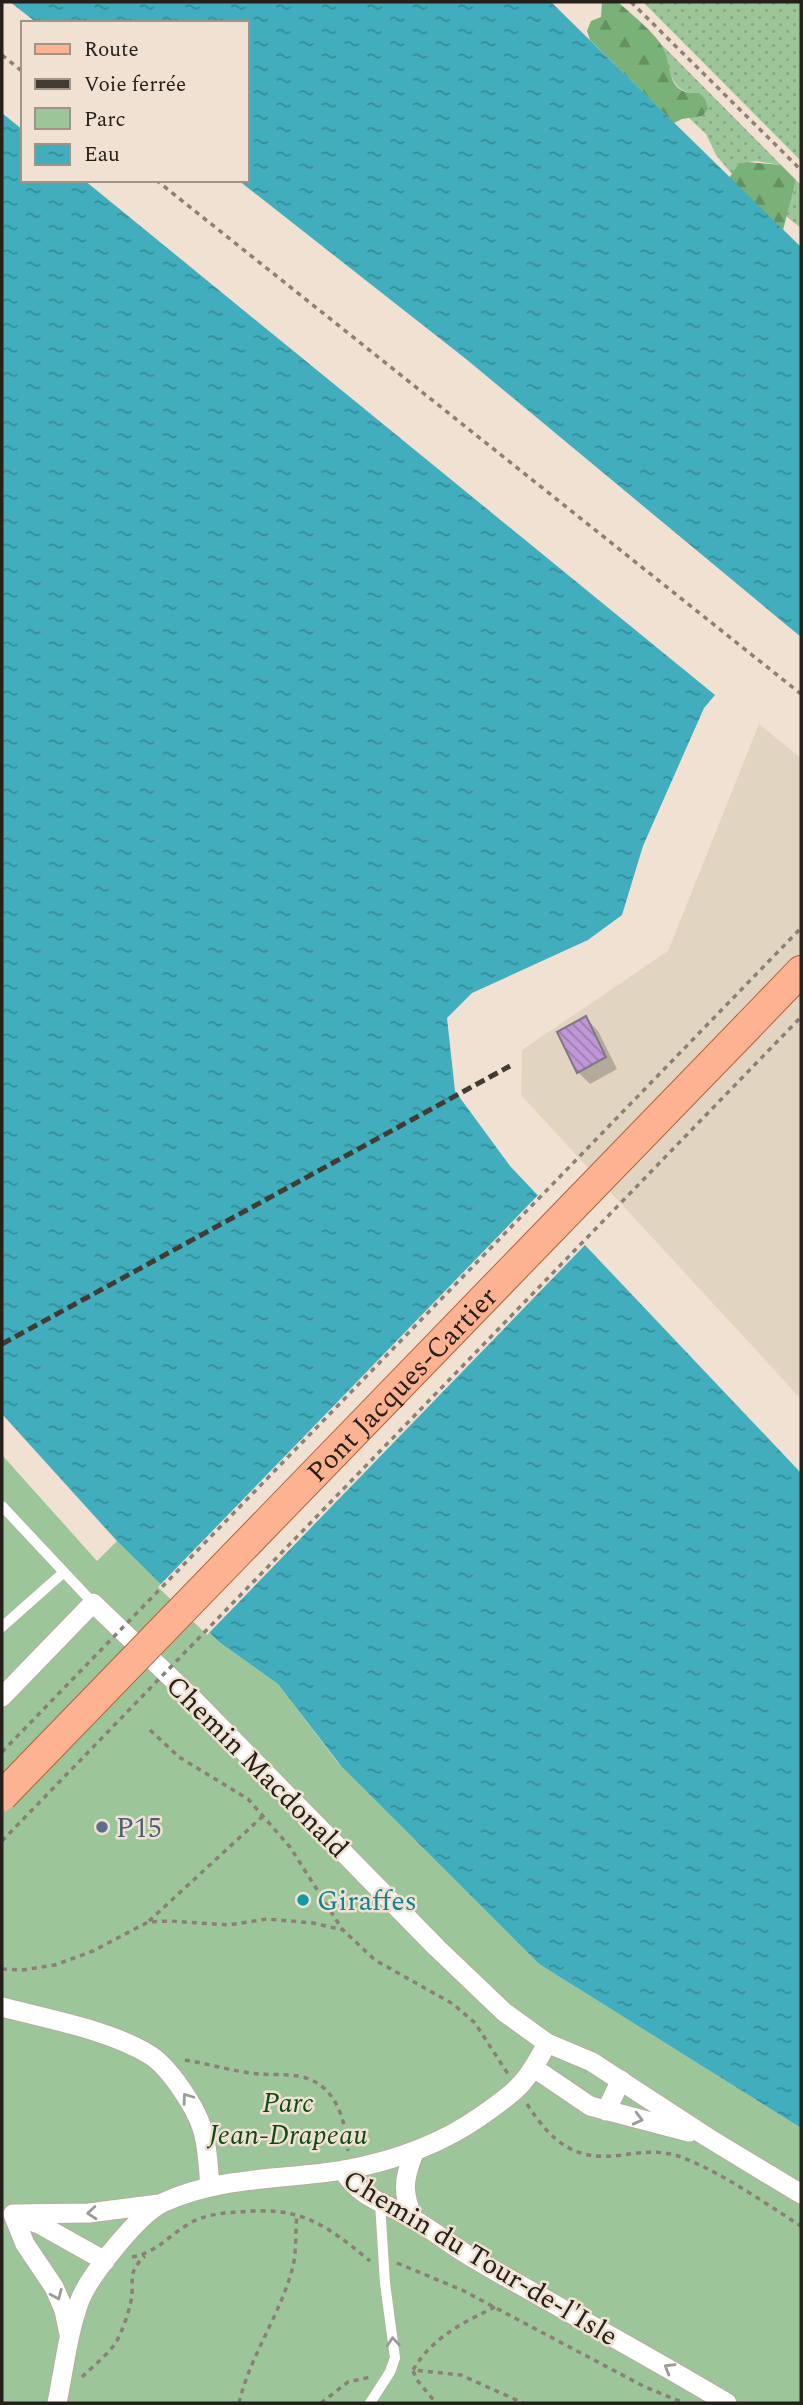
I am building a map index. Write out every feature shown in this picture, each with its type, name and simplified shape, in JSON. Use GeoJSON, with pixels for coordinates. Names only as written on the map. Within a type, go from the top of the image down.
{"type":"FeatureCollection","features":[{"type":"Feature","properties":{"kind":"main road","name":"Pont Jacques-Cartier"},"geometry":{"type":"LineString","coordinates":[[2,1796],[801,971]]}},
{"type":"Feature","properties":{"kind":"street"},"geometry":{"type":"LineString","coordinates":[[2,1697],[93,1603]]}},
{"type":"Feature","properties":{"kind":"street","name":"Chemin Macdonald"},"geometry":{"type":"LineString","coordinates":[[93,1603],[190,1696],[437,1948],[504,2012],[547,2043],[592,2062],[801,2194]]}},
{"type":"Feature","properties":{"kind":"street"},"geometry":{"type":"LineString","coordinates":[[2,2007],[99,2034],[152,2056],[171,2076],[195,2110],[205,2140],[210,2186]]}},
{"type":"Feature","properties":{"kind":"street"},"geometry":{"type":"LineString","coordinates":[[343,2170],[414,2152],[470,2123],[518,2090],[547,2043]]}},
{"type":"Feature","properties":{"kind":"street","name":"Chemin Macdonald"},"geometry":{"type":"LineString","coordinates":[[534,2068],[590,2106],[707,2137]]}},
{"type":"Feature","properties":{"kind":"street"},"geometry":{"type":"LineString","coordinates":[[606,2111],[621,2080]]}},
{"type":"Feature","properties":{"kind":"street"},"geometry":{"type":"LineString","coordinates":[[414,2152],[406,2172],[405,2189],[406,2201],[414,2220]]}},
{"type":"Feature","properties":{"kind":"street","name":"Chemin du Tour-de-l'Isle"},"geometry":{"type":"LineString","coordinates":[[57,2403],[80,2298],[122,2239],[159,2204],[210,2186],[343,2170],[360,2192],[414,2220],[475,2260],[727,2403]]}},
{"type":"Feature","properties":{"kind":"street"},"geometry":{"type":"LineString","coordinates":[[7,2213],[89,2213],[159,2204]]}},
{"type":"Feature","properties":{"kind":"street"},"geometry":{"type":"LineString","coordinates":[[7,2213],[39,2224],[105,2261]]}},
{"type":"Feature","properties":{"kind":"street"},"geometry":{"type":"LineString","coordinates":[[7,2213],[54,2287],[64,2310],[70,2339]]}},
{"type":"Feature","properties":{"kind":"lane"},"geometry":{"type":"LineString","coordinates":[[2,1506],[93,1603]]}},
{"type":"Feature","properties":{"kind":"lane"},"geometry":{"type":"LineString","coordinates":[[2,1627],[64,1572]]}},
{"type":"Feature","properties":{"kind":"lane"},"geometry":{"type":"LineString","coordinates":[[370,2403],[390,2372],[395,2358],[384,2268],[380,2203]]}},
{"type":"Feature","properties":{"kind":"path"},"geometry":{"type":"LineString","coordinates":[[631,2],[801,170]]}},
{"type":"Feature","properties":{"kind":"path"},"geometry":{"type":"LineString","coordinates":[[2,55],[21,70]]}},
{"type":"Feature","properties":{"kind":"path"},"geometry":{"type":"LineString","coordinates":[[159,182],[801,694]]}},
{"type":"Feature","properties":{"kind":"path","name":"Pont Jacques-Cartier"},"geometry":{"type":"LineString","coordinates":[[2,1752],[801,928]]}},
{"type":"Feature","properties":{"kind":"path","name":"Pont Jacques-Cartier"},"geometry":{"type":"LineString","coordinates":[[2,1841],[801,1017]]}},
{"type":"Feature","properties":{"kind":"path"},"geometry":{"type":"LineString","coordinates":[[150,1730],[179,1757],[248,1799],[290,1847],[343,1930],[375,1960],[453,2004],[475,2022],[550,2136],[575,2152],[598,2157],[648,2152],[681,2157],[719,2176],[801,2226]]}},
{"type":"Feature","properties":{"kind":"path"},"geometry":{"type":"LineString","coordinates":[[2,1969],[22,1970],[55,1965],[93,1951],[148,1922],[263,1816]]}},
{"type":"Feature","properties":{"kind":"path"},"geometry":{"type":"LineString","coordinates":[[148,1922],[229,1925],[267,1919],[343,1930]]}},
{"type":"Feature","properties":{"kind":"path"},"geometry":{"type":"LineString","coordinates":[[152,2056],[258,2074],[299,2076],[318,2083],[335,2098],[343,2121],[348,2150],[343,2170]]}},
{"type":"Feature","properties":{"kind":"path"},"geometry":{"type":"LineString","coordinates":[[79,2381],[114,2347],[132,2300],[131,2275],[137,2264],[188,2223],[215,2214],[262,2210],[297,2215],[310,2218],[338,2234],[371,2262],[384,2268]]}},
{"type":"Feature","properties":{"kind":"path"},"geometry":{"type":"LineString","coordinates":[[239,2403],[251,2363],[272,2325],[293,2268],[297,2215]]}},
{"type":"Feature","properties":{"kind":"path"},"geometry":{"type":"LineString","coordinates":[[105,2261],[147,2255]]}},
{"type":"Feature","properties":{"kind":"path"},"geometry":{"type":"LineString","coordinates":[[384,2257],[495,2307],[645,2387],[684,2403]]}},
{"type":"Feature","properties":{"kind":"path"},"geometry":{"type":"LineString","coordinates":[[413,2370],[421,2356],[438,2339],[495,2307]]}},
{"type":"Feature","properties":{"kind":"path"},"geometry":{"type":"LineString","coordinates":[[395,2358],[413,2370],[461,2375],[523,2403]]}},
{"type":"Feature","properties":{"kind":"path"},"geometry":{"type":"LineString","coordinates":[[413,2370],[417,2380],[436,2403]]}},
{"type":"Feature","properties":{"kind":"path"},"geometry":{"type":"LineString","coordinates":[[321,2403],[348,2382],[390,2372]]}},
{"type":"Feature","properties":{"kind":"shaded area"},"geometry":{"type":"Polygon","coordinates":[[[759,724],[801,758],[801,1399],[521,1095],[522,1050],[668,951],[759,724]]]}},
{"type":"Feature","properties":{"kind":"green space"},"geometry":{"type":"Polygon","coordinates":[[[602,2],[618,2],[654,35],[666,54],[675,85],[688,92],[699,93],[705,99],[708,109],[702,116],[674,123],[590,40],[587,31],[591,21],[601,17],[602,2]]]}},
{"type":"Feature","properties":{"kind":"green space"},"geometry":{"type":"Polygon","coordinates":[[[643,2],[801,2],[801,159],[799,159],[643,2]]]}},
{"type":"Feature","properties":{"kind":"green space"},"geometry":{"type":"Polygon","coordinates":[[[662,45],[781,165],[756,161],[739,163],[732,174],[716,155],[706,134],[688,117],[702,116],[699,93],[689,92],[676,84],[662,45]]]}},
{"type":"Feature","properties":{"kind":"green space"},"geometry":{"type":"Polygon","coordinates":[[[739,163],[781,165],[796,180],[783,230],[729,178],[739,163]]]}},
{"type":"Feature","properties":{"kind":"green space"},"geometry":{"type":"Polygon","coordinates":[[[796,180],[801,185],[801,228],[786,216],[796,180]]]}},
{"type":"Feature","properties":{"kind":"green space","name":"Parc Jean-Drapeau"},"geometry":{"type":"Polygon","coordinates":[[[2,1455],[97,1561],[117,1541],[219,1642],[278,1684],[338,1763],[539,1964],[801,2128],[801,2403],[2,2403],[2,1455]]]}},
{"type":"Feature","properties":{"kind":"water"},"geometry":{"type":"Polygon","coordinates":[[[10,2],[551,2],[801,247],[801,637],[466,359],[241,182],[248,182],[248,21],[34,21],[10,2]]]}},
{"type":"Feature","properties":{"kind":"water"},"geometry":{"type":"Polygon","coordinates":[[[2,113],[21,128],[21,182],[86,182],[715,695],[704,708],[643,846],[622,915],[588,940],[472,993],[447,1018],[455,1091],[510,1166],[801,1473],[801,2128],[539,1964],[341,1766],[278,1684],[219,1642],[117,1541],[2,1414],[2,113]]]}},
{"type":"Feature","properties":{"kind":"pier"},"geometry":{"type":"Polygon","coordinates":[[[540,1193],[587,1243],[207,1635],[158,1587],[540,1193]]]}},
{"type":"Feature","properties":{"kind":"building"},"geometry":{"type":"Polygon","coordinates":[[[586,1016],[606,1057],[577,1073],[557,1032],[586,1016]]]}},
{"type":"Feature","properties":{"kind":"railway"},"geometry":{"type":"LineString","coordinates":[[2,1344],[510,1066]]}},
{"type":"Feature","properties":{"kind":"place","name":"P15"},"geometry":{"type":"Point","coordinates":[102,1827]}},
{"type":"Feature","properties":{"kind":"place","name":"Giraffes"},"geometry":{"type":"Point","coordinates":[303,1900]}}]}
